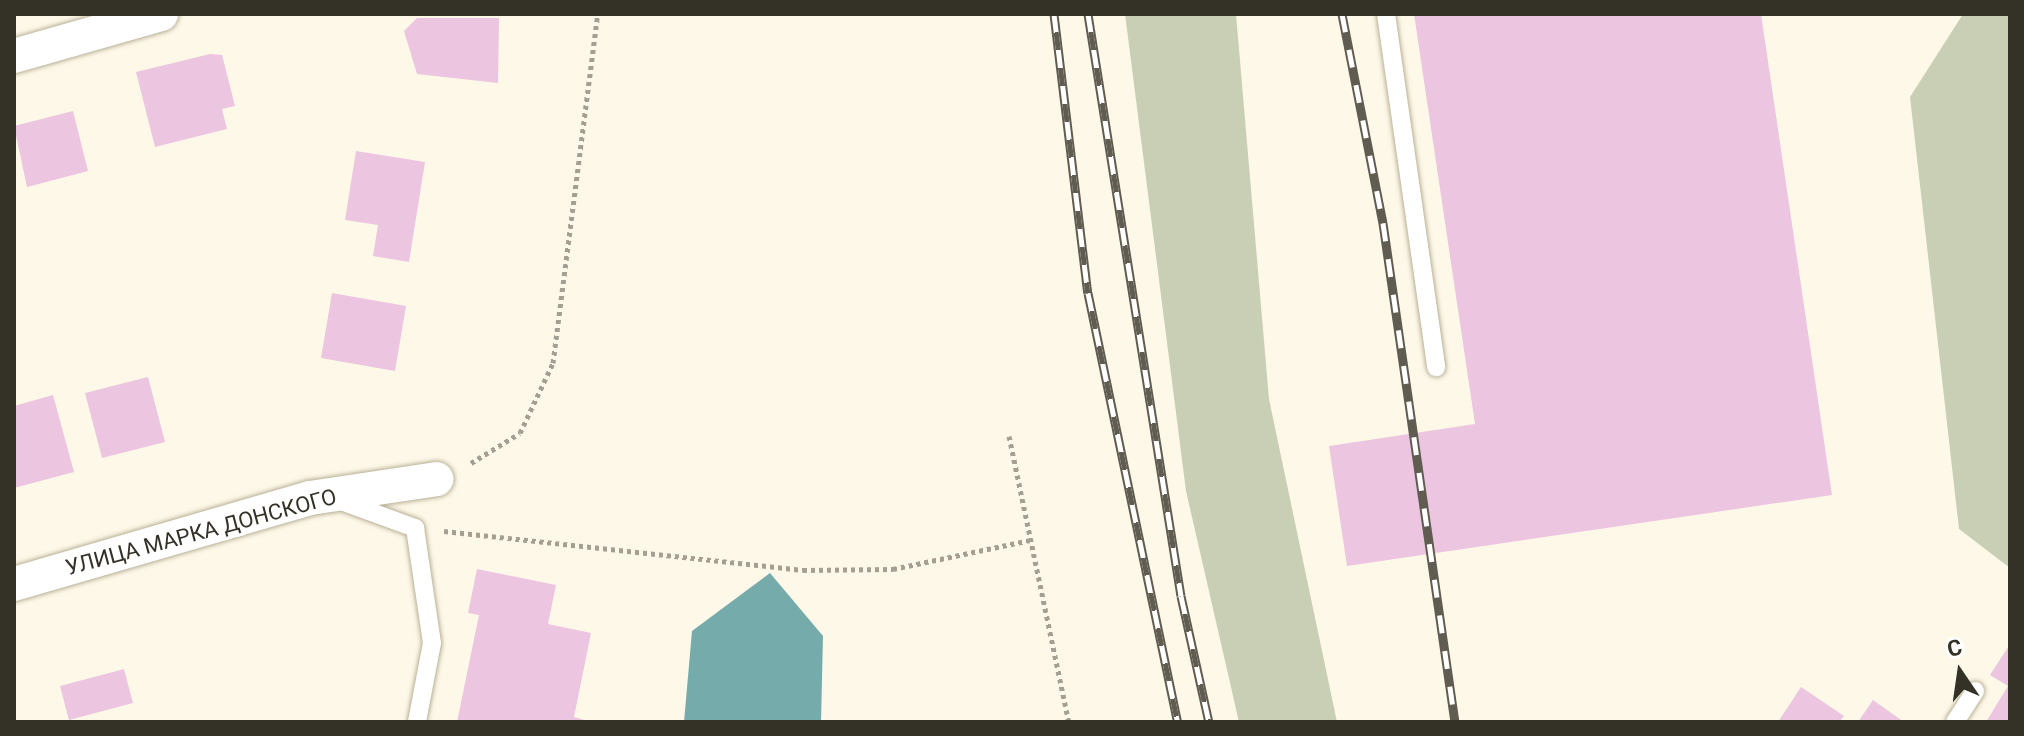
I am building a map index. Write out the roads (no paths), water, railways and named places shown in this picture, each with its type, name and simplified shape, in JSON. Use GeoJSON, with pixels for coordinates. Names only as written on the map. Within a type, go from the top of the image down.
{"type":"FeatureCollection","features":[{"type":"Feature","properties":{"kind":"street"},"geometry":{"type":"LineString","coordinates":[[14,56],[161,14]]}},
{"type":"Feature","properties":{"kind":"street","name":"УЛИЦА МАРКА ДОНСКОГО"},"geometry":{"type":"LineString","coordinates":[[14,584],[310,498],[437,479]]}},
{"type":"Feature","properties":{"kind":"lane"},"geometry":{"type":"LineString","coordinates":[[1386,14],[1436,367]]}},
{"type":"Feature","properties":{"kind":"lane"},"geometry":{"type":"LineString","coordinates":[[310,498],[363,504],[415,528],[432,643],[417,722]]}},
{"type":"Feature","properties":{"kind":"lane"},"geometry":{"type":"LineString","coordinates":[[1955,722],[1975,691]]}},
{"type":"Feature","properties":{"kind":"water"},"geometry":{"type":"Polygon","coordinates":[[[770,573],[823,636],[821,722],[684,722],[692,631],[770,573]]]}},
{"type":"Feature","properties":{"kind":"railway"},"geometry":{"type":"LineString","coordinates":[[1054,14],[1088,293],[1178,722]]}},
{"type":"Feature","properties":{"kind":"railway"},"geometry":{"type":"LineString","coordinates":[[1088,14],[1181,596],[1209,722]]}},
{"type":"Feature","properties":{"kind":"railway"},"geometry":{"type":"LineString","coordinates":[[1342,14],[1383,223],[1455,722]]}}]}
